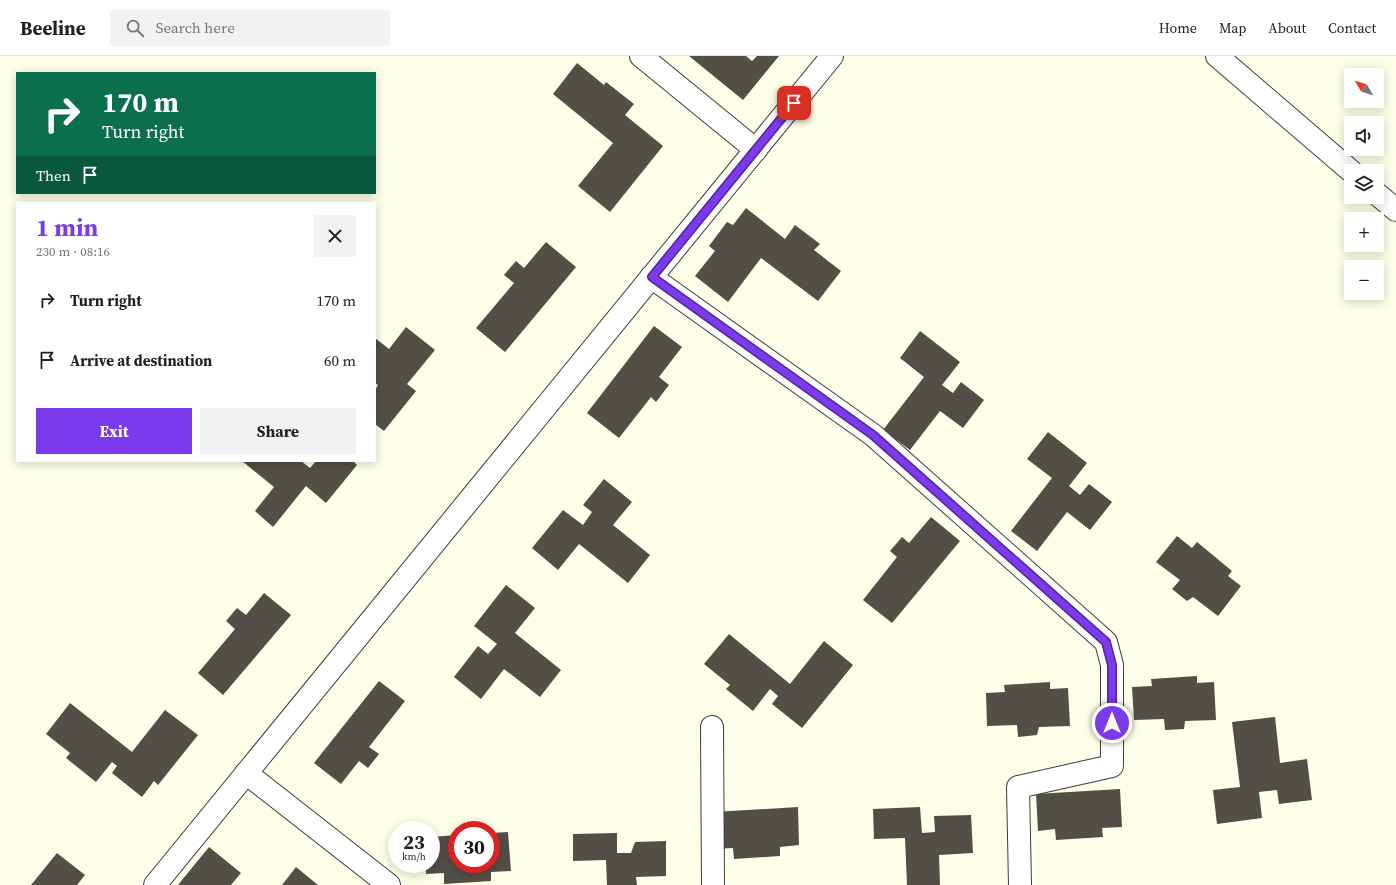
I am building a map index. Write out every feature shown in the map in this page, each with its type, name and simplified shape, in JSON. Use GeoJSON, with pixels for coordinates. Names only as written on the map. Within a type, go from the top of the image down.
{"type":"FeatureCollection","features":[{"type":"Feature","properties":{"kind":"street"},"geometry":{"type":"LineString","coordinates":[[641,56],[756,150]]}},
{"type":"Feature","properties":{"kind":"street"},"geometry":{"type":"LineString","coordinates":[[154,885],[832,56]]}},
{"type":"Feature","properties":{"kind":"street"},"geometry":{"type":"LineString","coordinates":[[1217,56],[1344,165]]}},
{"type":"Feature","properties":{"kind":"street"},"geometry":{"type":"LineString","coordinates":[[652,277],[873,435],[1106,642],[1112,665],[1112,766],[1018,786],[1020,885]]}},
{"type":"Feature","properties":{"kind":"street"},"geometry":{"type":"LineString","coordinates":[[712,727],[713,885]]}},
{"type":"Feature","properties":{"kind":"street"},"geometry":{"type":"LineString","coordinates":[[246,773],[389,885]]}},
{"type":"Feature","properties":{"kind":"building"},"geometry":{"type":"Polygon","coordinates":[[[689,56],[746,56],[752,61],[757,56],[779,56],[743,100],[689,56]]]}},
{"type":"Feature","properties":{"kind":"building"},"geometry":{"type":"Polygon","coordinates":[[[577,63],[604,85],[606,82],[634,104],[625,115],[663,146],[610,212],[578,186],[613,143],[553,94],[577,63]]]}},
{"type":"Feature","properties":{"kind":"building"},"geometry":{"type":"Polygon","coordinates":[[[746,208],[785,239],[795,225],[820,244],[814,250],[841,271],[818,301],[761,258],[728,302],[695,276],[715,251],[709,246],[727,222],[733,225],[746,208]]]}},
{"type":"Feature","properties":{"kind":"building"},"geometry":{"type":"Polygon","coordinates":[[[546,242],[576,267],[505,352],[476,328],[514,283],[504,275],[516,261],[524,268],[546,242]]]}},
{"type":"Feature","properties":{"kind":"building"},"geometry":{"type":"Polygon","coordinates":[[[654,326],[682,347],[659,377],[669,385],[656,402],[651,397],[619,438],[587,413],[654,326]]]}},
{"type":"Feature","properties":{"kind":"building"},"geometry":{"type":"Polygon","coordinates":[[[406,327],[435,350],[407,384],[416,391],[384,431],[376,425],[376,388],[378,385],[376,384],[376,339],[389,349],[406,327]]]}},
{"type":"Feature","properties":{"kind":"building"},"geometry":{"type":"Polygon","coordinates":[[[920,331],[960,362],[942,385],[953,393],[961,382],[984,400],[963,428],[940,411],[910,450],[883,430],[924,377],[900,358],[920,331]]]}},
{"type":"Feature","properties":{"kind":"building"},"geometry":{"type":"Polygon","coordinates":[[[1048,432],[1087,463],[1069,486],[1080,495],[1089,484],[1112,502],[1090,530],[1067,512],[1037,551],[1011,531],[1052,478],[1027,459],[1048,432]]]}},
{"type":"Feature","properties":{"kind":"building"},"geometry":{"type":"Polygon","coordinates":[[[243,462],[302,462],[310,468],[315,462],[354,462],[357,465],[326,503],[306,486],[273,527],[255,511],[274,487],[243,462]]]}},
{"type":"Feature","properties":{"kind":"building"},"geometry":{"type":"Polygon","coordinates":[[[604,479],[632,502],[613,525],[650,555],[628,583],[579,544],[558,570],[532,548],[563,510],[583,525],[592,512],[583,505],[604,479]]]}},
{"type":"Feature","properties":{"kind":"building"},"geometry":{"type":"Polygon","coordinates":[[[931,517],[960,541],[892,623],[863,600],[897,557],[890,551],[902,537],[909,543],[931,517]]]}},
{"type":"Feature","properties":{"kind":"building"},"geometry":{"type":"Polygon","coordinates":[[[1177,536],[1192,548],[1197,542],[1232,571],[1228,576],[1241,586],[1218,616],[1193,597],[1187,601],[1172,589],[1180,580],[1156,562],[1177,536]]]}},
{"type":"Feature","properties":{"kind":"building"},"geometry":{"type":"Polygon","coordinates":[[[506,585],[535,608],[515,633],[561,670],[540,697],[504,669],[481,699],[454,677],[478,646],[488,654],[497,644],[474,626],[506,585]]]}},
{"type":"Feature","properties":{"kind":"building"},"geometry":{"type":"Polygon","coordinates":[[[264,593],[291,615],[223,695],[198,673],[235,629],[226,621],[237,608],[246,615],[264,593]]]}},
{"type":"Feature","properties":{"kind":"building"},"geometry":{"type":"Polygon","coordinates":[[[729,634],[790,684],[824,641],[853,665],[802,728],[772,704],[778,696],[770,689],[753,711],[726,689],[730,685],[704,664],[729,634]]]}},
{"type":"Feature","properties":{"kind":"building"},"geometry":{"type":"Polygon","coordinates":[[[1197,676],[1197,683],[1214,682],[1216,720],[1185,721],[1184,729],[1165,730],[1164,719],[1134,720],[1132,687],[1152,686],[1151,679],[1197,676]]]}},
{"type":"Feature","properties":{"kind":"building"},"geometry":{"type":"Polygon","coordinates":[[[379,681],[405,701],[369,747],[379,754],[368,768],[359,761],[341,784],[314,763],[379,681]]]}},
{"type":"Feature","properties":{"kind":"building"},"geometry":{"type":"Polygon","coordinates":[[[1050,682],[1050,689],[1068,688],[1070,726],[1039,727],[1037,735],[1018,737],[1017,725],[987,726],[986,693],[1005,692],[1004,685],[1050,682]]]}},
{"type":"Feature","properties":{"kind":"building"},"geometry":{"type":"Polygon","coordinates":[[[70,703],[132,752],[165,710],[198,735],[158,785],[154,781],[142,797],[112,773],[117,766],[112,762],[96,782],[66,758],[70,753],[46,734],[70,703]]]}},
{"type":"Feature","properties":{"kind":"building"},"geometry":{"type":"Polygon","coordinates":[[[1275,717],[1280,763],[1307,759],[1312,800],[1279,804],[1277,790],[1259,792],[1262,818],[1217,824],[1213,790],[1240,787],[1232,722],[1275,717]]]}},
{"type":"Feature","properties":{"kind":"building"},"geometry":{"type":"Polygon","coordinates":[[[1120,789],[1122,827],[1102,828],[1103,837],[1056,840],[1055,829],[1038,831],[1036,794],[1120,789]]]}},
{"type":"Feature","properties":{"kind":"building"},"geometry":{"type":"Polygon","coordinates":[[[798,807],[799,845],[780,847],[780,856],[734,859],[733,848],[715,849],[714,812],[798,807]]]}},
{"type":"Feature","properties":{"kind":"building"},"geometry":{"type":"Polygon","coordinates":[[[920,807],[922,833],[935,832],[934,816],[971,815],[973,853],[939,855],[940,885],[907,885],[905,838],[874,839],[873,809],[920,807]]]}},
{"type":"Feature","properties":{"kind":"building"},"geometry":{"type":"Polygon","coordinates":[[[500,832],[508,832],[511,871],[500,872],[500,832]]]}},
{"type":"Feature","properties":{"kind":"building"},"geometry":{"type":"Polygon","coordinates":[[[617,833],[617,853],[631,853],[635,842],[666,841],[666,876],[636,877],[637,885],[607,885],[606,860],[573,861],[573,834],[617,833]]]}},
{"type":"Feature","properties":{"kind":"building"},"geometry":{"type":"Polygon","coordinates":[[[440,836],[448,836],[448,873],[491,873],[491,881],[444,884],[444,873],[426,874],[440,873],[440,836]]]}},
{"type":"Feature","properties":{"kind":"building"},"geometry":{"type":"Polygon","coordinates":[[[209,847],[241,873],[231,885],[178,885],[209,847]]]}},
{"type":"Feature","properties":{"kind":"building"},"geometry":{"type":"Polygon","coordinates":[[[57,853],[85,875],[77,885],[31,885],[57,853]]]}},
{"type":"Feature","properties":{"kind":"building"},"geometry":{"type":"Polygon","coordinates":[[[296,867],[318,885],[282,885],[296,867]]]}},
{"type":"Feature","properties":{"kind":"route"},"geometry":{"type":"LineString","coordinates":[[794,103],[652,277],[873,435],[1106,642],[1112,665],[1112,723]]}}]}
